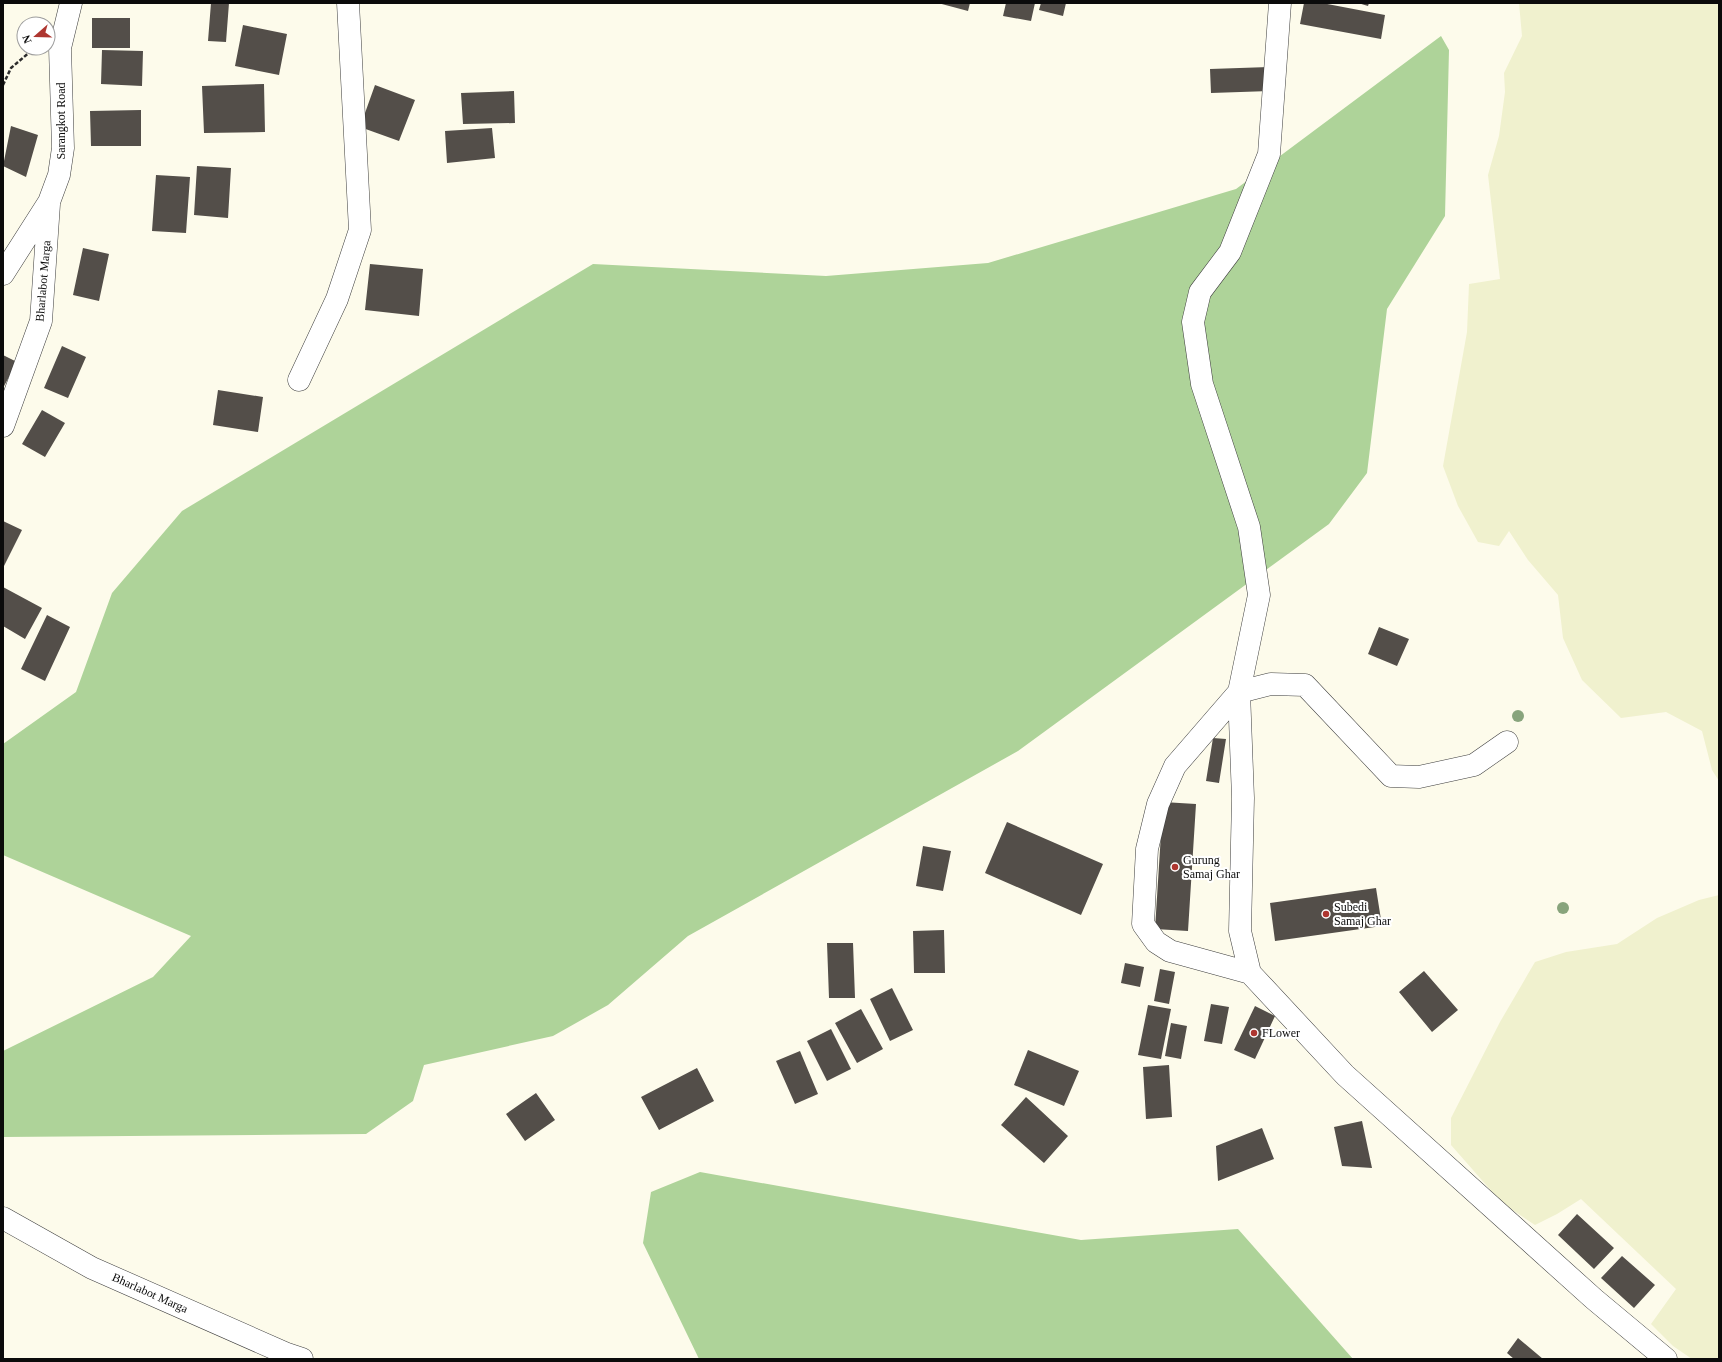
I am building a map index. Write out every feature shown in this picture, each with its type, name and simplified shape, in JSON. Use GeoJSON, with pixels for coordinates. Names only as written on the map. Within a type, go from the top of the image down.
{"type":"FeatureCollection","features":[{"type":"Feature","properties":{"kind":"street","name":"Sarangkot Road"},"geometry":{"type":"LineString","coordinates":[[3,274],[49,202],[59,174],[63,148],[60,48],[71,3]]}},
{"type":"Feature","properties":{"kind":"street"},"geometry":{"type":"LineString","coordinates":[[299,380],[337,299],[360,230],[348,3]]}},
{"type":"Feature","properties":{"kind":"street"},"geometry":{"type":"LineString","coordinates":[[1280,3],[1268,154],[1230,252],[1200,292],[1193,322],[1202,384],[1249,527],[1259,596],[1239,692],[1243,798],[1240,931],[1250,973],[1346,1075],[1588,1294],[1666,1359]]}},
{"type":"Feature","properties":{"kind":"street","name":"Bharlabot Marga"},"geometry":{"type":"LineString","coordinates":[[3,426],[41,321],[49,202]]}},
{"type":"Feature","properties":{"kind":"street"},"geometry":{"type":"LineString","coordinates":[[1250,973],[1170,951],[1156,942],[1143,924],[1147,849],[1158,804],[1175,766],[1239,692],[1271,684],[1306,685],[1392,776],[1419,777],[1474,764],[1507,742]]}},
{"type":"Feature","properties":{"kind":"street","name":"Bharlabot Marga"},"geometry":{"type":"LineString","coordinates":[[3,1218],[92,1268],[287,1354],[302,1359]]}},
{"type":"Feature","properties":{"kind":"path"},"geometry":{"type":"LineString","coordinates":[[3,85],[11,68],[25,56]]}},
{"type":"Feature","properties":{"kind":"green space"},"geometry":{"type":"Polygon","coordinates":[[[1519,3],[1719,3],[1719,781],[1712,770],[1702,731],[1666,712],[1621,718],[1582,680],[1563,638],[1558,595],[1528,560],[1509,531],[1499,546],[1478,542],[1458,506],[1443,466],[1467,332],[1469,284],[1500,279],[1488,175],[1499,136],[1505,92],[1504,73],[1522,36],[1519,3]]]}},
{"type":"Feature","properties":{"kind":"green space"},"geometry":{"type":"Polygon","coordinates":[[[1441,36],[1449,50],[1445,216],[1387,309],[1367,473],[1329,524],[1018,751],[688,936],[608,1005],[553,1036],[424,1065],[413,1101],[366,1134],[3,1137],[3,1051],[153,977],[191,936],[3,855],[3,744],[76,692],[112,593],[182,511],[593,264],[826,276],[988,263],[1236,189],[1441,36]]]}},
{"type":"Feature","properties":{"kind":"green space"},"geometry":{"type":"Polygon","coordinates":[[[1719,895],[1719,1359],[1692,1359],[1673,1346],[1651,1324],[1676,1289],[1581,1199],[1557,1214],[1535,1225],[1502,1203],[1451,1145],[1451,1118],[1500,1022],[1535,962],[1566,952],[1617,944],[1657,918],[1699,900],[1719,895]]]}},
{"type":"Feature","properties":{"kind":"green space"},"geometry":{"type":"Polygon","coordinates":[[[700,1172],[1081,1240],[1238,1229],[1353,1359],[699,1359],[643,1243],[651,1192],[700,1172]]]}},
{"type":"Feature","properties":{"kind":"building"},"geometry":{"type":"Polygon","coordinates":[[[211,3],[229,3],[226,42],[208,41],[211,3]]]}},
{"type":"Feature","properties":{"kind":"building"},"geometry":{"type":"Polygon","coordinates":[[[938,3],[970,3],[968,11],[938,3]]]}},
{"type":"Feature","properties":{"kind":"building"},"geometry":{"type":"Polygon","coordinates":[[[1006,3],[1035,3],[1031,21],[1003,16],[1006,3]]]}},
{"type":"Feature","properties":{"kind":"building"},"geometry":{"type":"Polygon","coordinates":[[[1041,3],[1066,3],[1063,16],[1039,10],[1041,3]]]}},
{"type":"Feature","properties":{"kind":"building"},"geometry":{"type":"Polygon","coordinates":[[[1304,3],[1322,3],[1385,15],[1381,39],[1300,24],[1304,3]]]}},
{"type":"Feature","properties":{"kind":"building"},"geometry":{"type":"Polygon","coordinates":[[[1358,3],[1369,3],[1368,6],[1358,3]]]}},
{"type":"Feature","properties":{"kind":"building"},"geometry":{"type":"Polygon","coordinates":[[[92,18],[130,18],[130,48],[92,48],[92,18]]]}},
{"type":"Feature","properties":{"kind":"building"},"geometry":{"type":"Polygon","coordinates":[[[243,25],[287,34],[279,75],[235,66],[243,25]]]}},
{"type":"Feature","properties":{"kind":"building"},"geometry":{"type":"Polygon","coordinates":[[[102,50],[143,51],[142,86],[101,84],[102,50]]]}},
{"type":"Feature","properties":{"kind":"building"},"geometry":{"type":"Polygon","coordinates":[[[1269,67],[1270,91],[1211,93],[1210,69],[1269,67]]]}},
{"type":"Feature","properties":{"kind":"building"},"geometry":{"type":"Polygon","coordinates":[[[264,84],[265,132],[204,133],[202,86],[264,84]]]}},
{"type":"Feature","properties":{"kind":"building"},"geometry":{"type":"Polygon","coordinates":[[[375,85],[415,100],[399,141],[360,127],[375,85]]]}},
{"type":"Feature","properties":{"kind":"building"},"geometry":{"type":"Polygon","coordinates":[[[514,91],[515,123],[463,124],[461,93],[514,91]]]}},
{"type":"Feature","properties":{"kind":"building"},"geometry":{"type":"Polygon","coordinates":[[[141,110],[141,146],[91,146],[90,111],[141,110]]]}},
{"type":"Feature","properties":{"kind":"building"},"geometry":{"type":"Polygon","coordinates":[[[11,126],[38,135],[26,177],[3,166],[11,126]]]}},
{"type":"Feature","properties":{"kind":"building"},"geometry":{"type":"Polygon","coordinates":[[[492,128],[495,158],[447,163],[445,131],[492,128]]]}},
{"type":"Feature","properties":{"kind":"building"},"geometry":{"type":"Polygon","coordinates":[[[197,166],[231,168],[228,218],[194,215],[197,166]]]}},
{"type":"Feature","properties":{"kind":"building"},"geometry":{"type":"Polygon","coordinates":[[[156,175],[190,177],[186,233],[152,231],[156,175]]]}},
{"type":"Feature","properties":{"kind":"building"},"geometry":{"type":"Polygon","coordinates":[[[83,248],[109,254],[99,301],[73,295],[83,248]]]}},
{"type":"Feature","properties":{"kind":"building"},"geometry":{"type":"Polygon","coordinates":[[[370,264],[423,269],[419,316],[365,310],[370,264]]]}},
{"type":"Feature","properties":{"kind":"building"},"geometry":{"type":"Polygon","coordinates":[[[62,346],[86,357],[68,398],[44,388],[62,346]]]}},
{"type":"Feature","properties":{"kind":"building"},"geometry":{"type":"Polygon","coordinates":[[[3,355],[17,362],[3,388],[3,355]]]}},
{"type":"Feature","properties":{"kind":"building"},"geometry":{"type":"Polygon","coordinates":[[[218,390],[263,397],[258,432],[213,425],[218,390]]]}},
{"type":"Feature","properties":{"kind":"building"},"geometry":{"type":"Polygon","coordinates":[[[42,410],[65,423],[45,457],[22,444],[42,410]]]}},
{"type":"Feature","properties":{"kind":"building"},"geometry":{"type":"Polygon","coordinates":[[[3,521],[22,530],[3,568],[3,521]]]}},
{"type":"Feature","properties":{"kind":"building"},"geometry":{"type":"Polygon","coordinates":[[[3,587],[42,608],[25,639],[3,626],[3,587]]]}},
{"type":"Feature","properties":{"kind":"building"},"geometry":{"type":"Polygon","coordinates":[[[47,615],[70,627],[45,681],[21,669],[47,615]]]}},
{"type":"Feature","properties":{"kind":"building"},"geometry":{"type":"Polygon","coordinates":[[[1379,627],[1409,639],[1397,666],[1368,654],[1379,627]]]}},
{"type":"Feature","properties":{"kind":"building"},"geometry":{"type":"Polygon","coordinates":[[[1213,738],[1226,739],[1219,783],[1206,781],[1213,738]]]}},
{"type":"Feature","properties":{"kind":"building","name":"Gurung Samaj Ghar"},"geometry":{"type":"Polygon","coordinates":[[[1163,802],[1196,804],[1188,931],[1155,929],[1163,802]]]}},
{"type":"Feature","properties":{"kind":"building"},"geometry":{"type":"Polygon","coordinates":[[[1007,822],[1103,864],[1081,915],[985,873],[1007,822]]]}},
{"type":"Feature","properties":{"kind":"building"},"geometry":{"type":"Polygon","coordinates":[[[923,846],[951,851],[943,891],[916,886],[923,846]]]}},
{"type":"Feature","properties":{"kind":"building","name":"Subedi Samaj Ghar"},"geometry":{"type":"Polygon","coordinates":[[[1376,888],[1382,926],[1275,941],[1270,903],[1376,888]]]}},
{"type":"Feature","properties":{"kind":"building"},"geometry":{"type":"Polygon","coordinates":[[[944,930],[945,973],[914,973],[913,931],[944,930]]]}},
{"type":"Feature","properties":{"kind":"building"},"geometry":{"type":"Polygon","coordinates":[[[827,943],[853,943],[855,998],[829,998],[827,943]]]}},
{"type":"Feature","properties":{"kind":"building"},"geometry":{"type":"Polygon","coordinates":[[[1125,963],[1144,967],[1140,987],[1121,983],[1125,963]]]}},
{"type":"Feature","properties":{"kind":"building"},"geometry":{"type":"Polygon","coordinates":[[[1160,969],[1175,972],[1169,1004],[1154,1001],[1160,969]]]}},
{"type":"Feature","properties":{"kind":"building"},"geometry":{"type":"Polygon","coordinates":[[[1424,971],[1458,1010],[1432,1032],[1399,992],[1424,971]]]}},
{"type":"Feature","properties":{"kind":"building"},"geometry":{"type":"Polygon","coordinates":[[[892,988],[913,1030],[890,1041],[870,999],[892,988]]]}},
{"type":"Feature","properties":{"kind":"building"},"geometry":{"type":"Polygon","coordinates":[[[1211,1004],[1229,1007],[1222,1044],[1204,1041],[1211,1004]]]}},
{"type":"Feature","properties":{"kind":"building"},"geometry":{"type":"Polygon","coordinates":[[[1148,1005],[1171,1009],[1161,1059],[1138,1055],[1148,1005]]]}},
{"type":"Feature","properties":{"kind":"building"},"geometry":{"type":"Polygon","coordinates":[[[1255,1006],[1275,1016],[1255,1059],[1234,1050],[1255,1006]]]}},
{"type":"Feature","properties":{"kind":"building"},"geometry":{"type":"Polygon","coordinates":[[[861,1009],[883,1049],[857,1063],[835,1023],[861,1009]]]}},
{"type":"Feature","properties":{"kind":"building"},"geometry":{"type":"Polygon","coordinates":[[[1171,1023],[1187,1026],[1181,1059],[1165,1056],[1171,1023]]]}},
{"type":"Feature","properties":{"kind":"building"},"geometry":{"type":"Polygon","coordinates":[[[831,1029],[851,1069],[827,1081],[807,1041],[831,1029]]]}},
{"type":"Feature","properties":{"kind":"building"},"geometry":{"type":"Polygon","coordinates":[[[1028,1050],[1079,1071],[1064,1106],[1014,1085],[1028,1050]]]}},
{"type":"Feature","properties":{"kind":"building"},"geometry":{"type":"Polygon","coordinates":[[[800,1051],[818,1094],[795,1104],[776,1061],[800,1051]]]}},
{"type":"Feature","properties":{"kind":"building"},"geometry":{"type":"Polygon","coordinates":[[[1169,1065],[1172,1117],[1146,1119],[1143,1067],[1169,1065]]]}},
{"type":"Feature","properties":{"kind":"building"},"geometry":{"type":"Polygon","coordinates":[[[697,1068],[714,1101],[659,1130],[641,1097],[697,1068]]]}},
{"type":"Feature","properties":{"kind":"building"},"geometry":{"type":"Polygon","coordinates":[[[536,1093],[555,1120],[525,1141],[506,1114],[536,1093]]]}},
{"type":"Feature","properties":{"kind":"building"},"geometry":{"type":"Polygon","coordinates":[[[1026,1097],[1068,1136],[1044,1163],[1001,1125],[1026,1097]]]}},
{"type":"Feature","properties":{"kind":"building"},"geometry":{"type":"Polygon","coordinates":[[[1362,1121],[1372,1168],[1342,1166],[1334,1127],[1362,1121]]]}},
{"type":"Feature","properties":{"kind":"building"},"geometry":{"type":"Polygon","coordinates":[[[1262,1128],[1274,1159],[1218,1181],[1216,1146],[1262,1128]]]}},
{"type":"Feature","properties":{"kind":"building"},"geometry":{"type":"Polygon","coordinates":[[[1577,1214],[1614,1248],[1594,1269],[1558,1235],[1577,1214]]]}},
{"type":"Feature","properties":{"kind":"building"},"geometry":{"type":"Polygon","coordinates":[[[1622,1256],[1655,1285],[1634,1308],[1601,1278],[1622,1256]]]}},
{"type":"Feature","properties":{"kind":"building"},"geometry":{"type":"Polygon","coordinates":[[[1518,1338],[1543,1359],[1514,1359],[1507,1353],[1518,1338]]]}},
{"type":"Feature","properties":{"kind":"place","name":"Gurung Samaj Ghar"},"geometry":{"type":"Point","coordinates":[1175,867]}},
{"type":"Feature","properties":{"kind":"place","name":"Subedi Samaj Ghar"},"geometry":{"type":"Point","coordinates":[1326,914]}},
{"type":"Feature","properties":{"kind":"place","name":"FLower"},"geometry":{"type":"Point","coordinates":[1254,1033]}}]}
